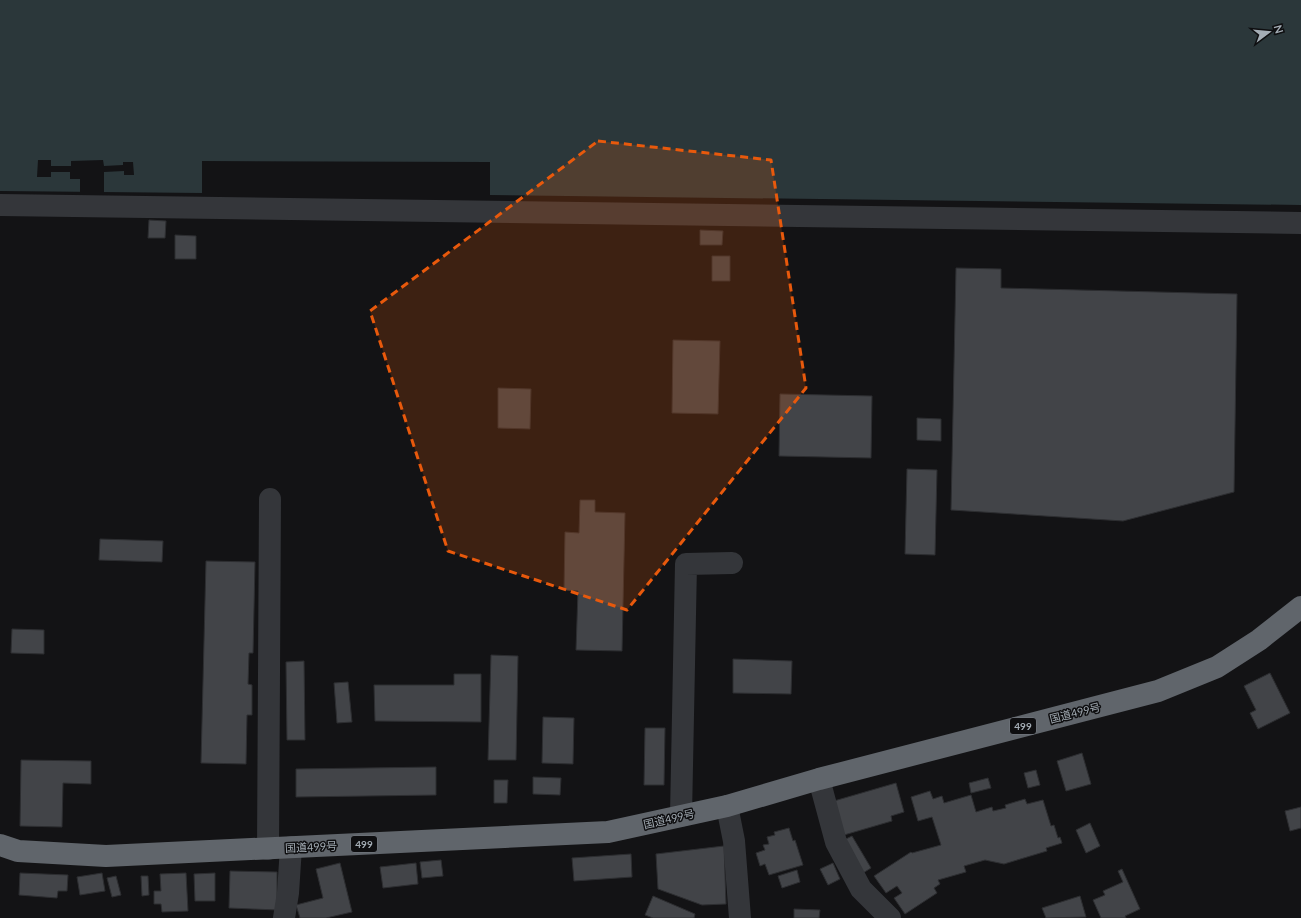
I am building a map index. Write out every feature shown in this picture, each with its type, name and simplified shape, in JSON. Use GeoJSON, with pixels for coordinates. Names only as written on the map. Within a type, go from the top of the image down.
{"type":"FeatureCollection","features":[{"type":"Feature","properties":{"kind":"highway","name":"国道499号"},"geometry":{"type":"LineString","coordinates":[[0,845],[18,851],[106,856],[608,832],[726,806],[819,779],[1158,691],[1217,667],[1258,640],[1301,607]]}},
{"type":"Feature","properties":{"kind":"street"},"geometry":{"type":"LineString","coordinates":[[0,205],[1301,223]]}},
{"type":"Feature","properties":{"kind":"street"},"geometry":{"type":"LineString","coordinates":[[268,849],[270,499]]}},
{"type":"Feature","properties":{"kind":"street"},"geometry":{"type":"LineString","coordinates":[[681,816],[686,564],[732,563]]}},
{"type":"Feature","properties":{"kind":"street"},"geometry":{"type":"LineString","coordinates":[[819,779],[836,842],[861,889],[890,918]]}},
{"type":"Feature","properties":{"kind":"street"},"geometry":{"type":"LineString","coordinates":[[726,806],[734,841],[740,918]]}},
{"type":"Feature","properties":{"kind":"street"},"geometry":{"type":"LineString","coordinates":[[284,918],[288,893],[291,848]]}},
{"type":"Feature","properties":{"kind":"highlighted area"},"geometry":{"type":"Polygon","coordinates":[[[598,141],[771,160],[806,388],[627,610],[448,551],[370,311],[598,141]]]}},
{"type":"Feature","properties":{"kind":"shaded area"},"geometry":{"type":"Polygon","coordinates":[[[0,0],[1301,0],[1301,205],[490,195],[490,162],[202,161],[202,193],[0,191],[0,0]]]}},
{"type":"Feature","properties":{"kind":"pier"},"geometry":{"type":"Polygon","coordinates":[[[38,160],[51,160],[51,166],[71,166],[71,161],[103,160],[104,166],[123,165],[123,162],[133,162],[134,175],[124,175],[124,171],[104,172],[104,194],[80,194],[80,179],[70,179],[70,172],[51,172],[51,177],[37,177],[38,160]]]}},
{"type":"Feature","properties":{"kind":"building"},"geometry":{"type":"Polygon","coordinates":[[[149,220],[166,221],[165,238],[148,238],[149,220]]]}},
{"type":"Feature","properties":{"kind":"building"},"geometry":{"type":"Polygon","coordinates":[[[700,230],[723,231],[722,245],[700,245],[700,230]]]}},
{"type":"Feature","properties":{"kind":"building"},"geometry":{"type":"Polygon","coordinates":[[[175,235],[196,236],[196,259],[175,259],[175,235]]]}},
{"type":"Feature","properties":{"kind":"building"},"geometry":{"type":"Polygon","coordinates":[[[712,256],[730,256],[730,281],[712,281],[712,256]]]}},
{"type":"Feature","properties":{"kind":"building"},"geometry":{"type":"Polygon","coordinates":[[[956,268],[1001,269],[1001,288],[1237,294],[1234,492],[1123,521],[951,510],[956,268]]]}},
{"type":"Feature","properties":{"kind":"building"},"geometry":{"type":"Polygon","coordinates":[[[673,340],[720,341],[718,414],[672,413],[673,340]]]}},
{"type":"Feature","properties":{"kind":"building"},"geometry":{"type":"Polygon","coordinates":[[[498,388],[531,389],[530,429],[498,428],[498,388]]]}},
{"type":"Feature","properties":{"kind":"building"},"geometry":{"type":"Polygon","coordinates":[[[780,394],[872,396],[871,458],[779,456],[780,394]]]}},
{"type":"Feature","properties":{"kind":"building"},"geometry":{"type":"Polygon","coordinates":[[[917,418],[941,419],[941,441],[917,440],[917,418]]]}},
{"type":"Feature","properties":{"kind":"building"},"geometry":{"type":"Polygon","coordinates":[[[907,469],[937,470],[935,555],[905,554],[907,469]]]}},
{"type":"Feature","properties":{"kind":"building"},"geometry":{"type":"Polygon","coordinates":[[[580,500],[595,500],[595,512],[625,513],[622,651],[576,650],[578,591],[564,590],[565,532],[579,533],[580,500]]]}},
{"type":"Feature","properties":{"kind":"building"},"geometry":{"type":"Polygon","coordinates":[[[100,539],[163,541],[162,562],[99,560],[100,539]]]}},
{"type":"Feature","properties":{"kind":"building"},"geometry":{"type":"Polygon","coordinates":[[[206,561],[255,562],[253,653],[249,653],[248,684],[252,685],[252,715],[247,715],[246,764],[201,763],[206,561]]]}},
{"type":"Feature","properties":{"kind":"building"},"geometry":{"type":"Polygon","coordinates":[[[12,629],[44,630],[44,654],[11,653],[12,629]]]}},
{"type":"Feature","properties":{"kind":"building"},"geometry":{"type":"Polygon","coordinates":[[[491,655],[518,656],[516,760],[488,760],[491,655]]]}},
{"type":"Feature","properties":{"kind":"building"},"geometry":{"type":"Polygon","coordinates":[[[733,659],[792,661],[791,694],[733,693],[733,659]]]}},
{"type":"Feature","properties":{"kind":"building"},"geometry":{"type":"Polygon","coordinates":[[[304,661],[305,740],[287,740],[286,662],[304,661]]]}},
{"type":"Feature","properties":{"kind":"building"},"geometry":{"type":"Polygon","coordinates":[[[1270,673],[1290,713],[1258,729],[1250,713],[1256,710],[1244,686],[1270,673]]]}},
{"type":"Feature","properties":{"kind":"building"},"geometry":{"type":"Polygon","coordinates":[[[454,674],[481,674],[481,722],[375,721],[374,685],[454,685],[454,674]]]}},
{"type":"Feature","properties":{"kind":"building"},"geometry":{"type":"Polygon","coordinates":[[[348,682],[352,722],[337,723],[334,683],[348,682]]]}},
{"type":"Feature","properties":{"kind":"building"},"geometry":{"type":"Polygon","coordinates":[[[543,717],[574,718],[573,764],[542,763],[543,717]]]}},
{"type":"Feature","properties":{"kind":"building"},"geometry":{"type":"Polygon","coordinates":[[[645,728],[665,728],[664,785],[644,785],[645,728]]]}},
{"type":"Feature","properties":{"kind":"building"},"geometry":{"type":"Polygon","coordinates":[[[1082,753],[1091,784],[1066,791],[1057,761],[1082,753]]]}},
{"type":"Feature","properties":{"kind":"building"},"geometry":{"type":"Polygon","coordinates":[[[21,760],[91,761],[91,784],[63,783],[62,827],[20,826],[21,760]]]}},
{"type":"Feature","properties":{"kind":"building"},"geometry":{"type":"Polygon","coordinates":[[[436,767],[436,795],[296,797],[296,769],[436,767]]]}},
{"type":"Feature","properties":{"kind":"building"},"geometry":{"type":"Polygon","coordinates":[[[1036,770],[1040,785],[1028,788],[1024,773],[1036,770]]]}},
{"type":"Feature","properties":{"kind":"building"},"geometry":{"type":"Polygon","coordinates":[[[533,777],[561,778],[560,795],[533,794],[533,777]]]}},
{"type":"Feature","properties":{"kind":"building"},"geometry":{"type":"Polygon","coordinates":[[[988,778],[991,788],[971,793],[969,783],[988,778]]]}},
{"type":"Feature","properties":{"kind":"building"},"geometry":{"type":"Polygon","coordinates":[[[494,780],[508,780],[507,803],[494,803],[494,780]]]}},
{"type":"Feature","properties":{"kind":"building"},"geometry":{"type":"Polygon","coordinates":[[[896,783],[904,812],[891,816],[892,821],[844,835],[834,801],[896,783]]]}},
{"type":"Feature","properties":{"kind":"building"},"geometry":{"type":"Polygon","coordinates":[[[930,791],[933,799],[942,796],[944,803],[971,795],[976,812],[992,807],[993,811],[1006,808],[1005,805],[1025,799],[1027,804],[1043,800],[1051,826],[1054,825],[1058,838],[1060,837],[1062,843],[1046,848],[1047,851],[1004,864],[985,860],[964,866],[966,872],[938,880],[940,884],[934,888],[937,893],[905,914],[894,898],[902,893],[897,886],[886,893],[874,876],[911,852],[912,853],[941,845],[932,817],[918,821],[911,797],[930,791]]]}},
{"type":"Feature","properties":{"kind":"building"},"geometry":{"type":"Polygon","coordinates":[[[1301,807],[1301,828],[1290,831],[1285,811],[1301,807]]]}},
{"type":"Feature","properties":{"kind":"building"},"geometry":{"type":"Polygon","coordinates":[[[1090,823],[1100,846],[1086,853],[1076,830],[1090,823]]]}},
{"type":"Feature","properties":{"kind":"building"},"geometry":{"type":"Polygon","coordinates":[[[789,828],[793,841],[795,840],[803,865],[769,875],[765,864],[760,866],[756,853],[765,850],[763,845],[769,844],[767,837],[775,835],[774,832],[789,828]]]}},
{"type":"Feature","properties":{"kind":"building"},"geometry":{"type":"Polygon","coordinates":[[[852,836],[871,868],[863,873],[844,840],[852,836]]]}},
{"type":"Feature","properties":{"kind":"building"},"geometry":{"type":"Polygon","coordinates":[[[724,846],[726,904],[702,905],[658,889],[656,854],[724,846]]]}},
{"type":"Feature","properties":{"kind":"building"},"geometry":{"type":"Polygon","coordinates":[[[631,854],[632,877],[574,881],[572,858],[631,854]]]}},
{"type":"Feature","properties":{"kind":"building"},"geometry":{"type":"Polygon","coordinates":[[[441,860],[443,876],[422,878],[420,862],[441,860]]]}},
{"type":"Feature","properties":{"kind":"building"},"geometry":{"type":"Polygon","coordinates":[[[340,863],[352,912],[326,918],[300,918],[296,905],[323,898],[316,869],[340,863]]]}},
{"type":"Feature","properties":{"kind":"building"},"geometry":{"type":"Polygon","coordinates":[[[416,863],[418,884],[383,888],[380,867],[416,863]]]}},
{"type":"Feature","properties":{"kind":"building"},"geometry":{"type":"Polygon","coordinates":[[[833,863],[840,879],[828,885],[820,869],[833,863]]]}},
{"type":"Feature","properties":{"kind":"building"},"geometry":{"type":"Polygon","coordinates":[[[1122,869],[1140,909],[1125,916],[1126,918],[1101,918],[1093,900],[1105,895],[1103,891],[1123,882],[1118,871],[1122,869]]]}},
{"type":"Feature","properties":{"kind":"building"},"geometry":{"type":"Polygon","coordinates":[[[797,870],[800,882],[782,888],[778,876],[797,870]]]}},
{"type":"Feature","properties":{"kind":"building"},"geometry":{"type":"Polygon","coordinates":[[[230,871],[277,872],[277,910],[229,908],[230,871]]]}},
{"type":"Feature","properties":{"kind":"building"},"geometry":{"type":"Polygon","coordinates":[[[20,873],[68,875],[67,891],[58,891],[57,898],[19,895],[20,873]]]}},
{"type":"Feature","properties":{"kind":"building"},"geometry":{"type":"Polygon","coordinates":[[[102,873],[105,891],[80,895],[77,877],[102,873]]]}},
{"type":"Feature","properties":{"kind":"building"},"geometry":{"type":"Polygon","coordinates":[[[186,873],[188,911],[162,912],[161,904],[154,904],[154,891],[161,891],[160,874],[186,873]]]}},
{"type":"Feature","properties":{"kind":"building"},"geometry":{"type":"Polygon","coordinates":[[[215,873],[215,901],[195,901],[194,874],[215,873]]]}},
{"type":"Feature","properties":{"kind":"building"},"geometry":{"type":"Polygon","coordinates":[[[116,876],[121,895],[112,897],[107,878],[116,876]]]}},
{"type":"Feature","properties":{"kind":"building"},"geometry":{"type":"Polygon","coordinates":[[[141,876],[148,876],[149,895],[142,896],[141,876]]]}},
{"type":"Feature","properties":{"kind":"building"},"geometry":{"type":"Polygon","coordinates":[[[653,896],[695,914],[694,918],[653,918],[645,915],[653,896]]]}},
{"type":"Feature","properties":{"kind":"building"},"geometry":{"type":"Polygon","coordinates":[[[1080,896],[1086,917],[1046,918],[1042,908],[1080,896]]]}},
{"type":"Feature","properties":{"kind":"building"},"geometry":{"type":"Polygon","coordinates":[[[794,909],[820,910],[819,918],[794,918],[794,909]]]}}]}
